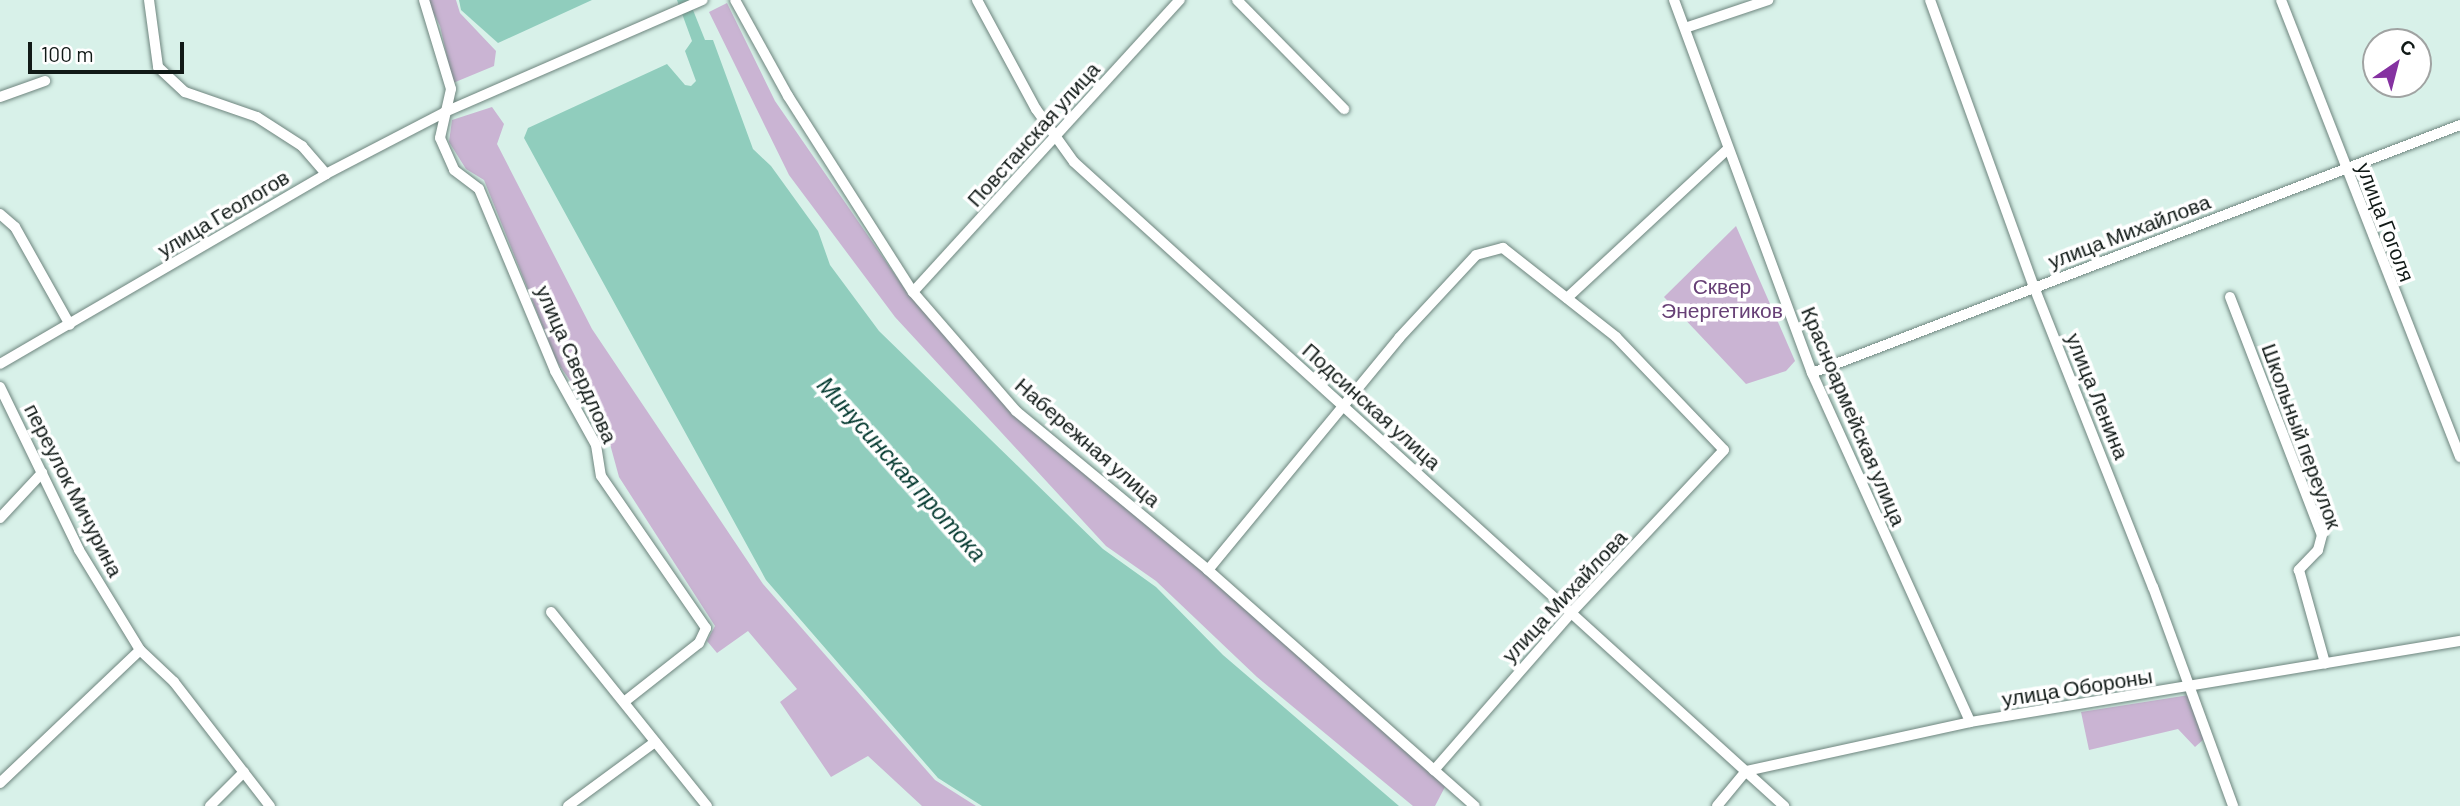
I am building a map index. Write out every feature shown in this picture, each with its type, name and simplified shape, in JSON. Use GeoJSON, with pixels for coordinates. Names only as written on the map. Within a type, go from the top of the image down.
{"type":"FeatureCollection","features":[{"type":"Feature","properties":{"kind":"street"},"geometry":{"type":"LineString","coordinates":[[149,0],[158,67],[185,92],[257,117],[302,146],[326,174]]}},
{"type":"Feature","properties":{"kind":"street","name":"улица Свердлова"},"geometry":{"type":"LineString","coordinates":[[424,0],[451,89],[440,138],[454,170],[479,189],[555,371],[596,446],[601,476],[706,628],[699,643],[624,702]]}},
{"type":"Feature","properties":{"kind":"street","name":"улица Геологов"},"geometry":{"type":"LineString","coordinates":[[0,363],[70,325],[326,174],[445,112],[703,0]]}},
{"type":"Feature","properties":{"kind":"street","name":"Набережная улица"},"geometry":{"type":"LineString","coordinates":[[735,0],[788,96],[913,292],[1016,411],[1208,570],[1475,806]]}},
{"type":"Feature","properties":{"kind":"street","name":"Подсинская улица"},"geometry":{"type":"LineString","coordinates":[[976,0],[1057,138],[1074,162],[1784,806]]}},
{"type":"Feature","properties":{"kind":"street","name":"Повстанская улица"},"geometry":{"type":"LineString","coordinates":[[913,292],[1057,138],[1180,0]]}},
{"type":"Feature","properties":{"kind":"street"},"geometry":{"type":"LineString","coordinates":[[1237,0],[1344,108]]}},
{"type":"Feature","properties":{"kind":"street","name":"Красноармейская улица"},"geometry":{"type":"LineString","coordinates":[[1674,0],[1812,373],[1970,722]]}},
{"type":"Feature","properties":{"kind":"street"},"geometry":{"type":"LineString","coordinates":[[1685,28],[1768,0]]}},
{"type":"Feature","properties":{"kind":"street","name":"улица Ленина"},"geometry":{"type":"LineString","coordinates":[[1930,0],[2034,287],[2191,689],[2233,806]]}},
{"type":"Feature","properties":{"kind":"street","name":"улица Гоголя"},"geometry":{"type":"LineString","coordinates":[[2281,0],[2345,171],[2460,457]]}},
{"type":"Feature","properties":{"kind":"street"},"geometry":{"type":"LineString","coordinates":[[0,97],[45,81]]}},
{"type":"Feature","properties":{"kind":"street","name":"улица Михайлова"},"geometry":{"type":"LineString","coordinates":[[1812,373],[2460,125]]}},
{"type":"Feature","properties":{"kind":"street"},"geometry":{"type":"LineString","coordinates":[[1208,570],[1343,406],[1476,255],[1503,247],[1567,298],[1728,149]]}},
{"type":"Feature","properties":{"kind":"street"},"geometry":{"type":"LineString","coordinates":[[0,214],[15,228],[70,325]]}},
{"type":"Feature","properties":{"kind":"street","name":"Школьный переулок"},"geometry":{"type":"LineString","coordinates":[[2230,297],[2322,535],[2318,550],[2299,570],[2325,663]]}},
{"type":"Feature","properties":{"kind":"street","name":"улица Михайлова"},"geometry":{"type":"LineString","coordinates":[[1434,770],[1572,612],[1724,450],[1616,337],[1567,298]]}},
{"type":"Feature","properties":{"kind":"street","name":"переулок Мичурина"},"geometry":{"type":"LineString","coordinates":[[0,387],[79,550],[140,650],[174,682],[270,806]]}},
{"type":"Feature","properties":{"kind":"street"},"geometry":{"type":"LineString","coordinates":[[0,517],[42,473]]}},
{"type":"Feature","properties":{"kind":"street"},"geometry":{"type":"LineString","coordinates":[[551,612],[707,806]]}},
{"type":"Feature","properties":{"kind":"street","name":"улица Обороны"},"geometry":{"type":"LineString","coordinates":[[1746,771],[1970,722],[2191,689],[2460,641]]}},
{"type":"Feature","properties":{"kind":"street"},"geometry":{"type":"LineString","coordinates":[[0,783],[140,650]]}},
{"type":"Feature","properties":{"kind":"street"},"geometry":{"type":"LineString","coordinates":[[568,806],[655,742]]}},
{"type":"Feature","properties":{"kind":"street"},"geometry":{"type":"LineString","coordinates":[[1717,806],[1746,771]]}},
{"type":"Feature","properties":{"kind":"street"},"geometry":{"type":"LineString","coordinates":[[210,806],[244,772]]}},
{"type":"Feature","properties":{"kind":"green space"},"geometry":{"type":"Polygon","coordinates":[[[427,0],[456,0],[460,13],[496,51],[494,66],[453,83],[440,26],[427,0]]]}},
{"type":"Feature","properties":{"kind":"green space"},"geometry":{"type":"Polygon","coordinates":[[[727,3],[775,101],[909,295],[1015,415],[1205,574],[1446,785],[1435,806],[1413,806],[1257,677],[1156,581],[1106,546],[895,317],[789,175],[709,12],[727,3]]]}},
{"type":"Feature","properties":{"kind":"green space"},"geometry":{"type":"Polygon","coordinates":[[[492,107],[504,124],[497,144],[592,329],[763,584],[935,780],[976,806],[922,806],[868,756],[831,777],[780,702],[797,689],[748,631],[717,653],[707,641],[715,626],[619,477],[607,433],[557,362],[484,180],[466,169],[449,142],[452,120],[492,107]]]}},
{"type":"Feature","properties":{"kind":"green space","name":"Сквер Энергетиков"},"geometry":{"type":"Polygon","coordinates":[[[1736,226],[1795,361],[1786,371],[1746,384],[1664,297],[1736,226]]]}},
{"type":"Feature","properties":{"kind":"green space"},"geometry":{"type":"Polygon","coordinates":[[[2189,695],[2204,739],[2195,747],[2178,729],[2089,750],[2081,712],[2189,695]]]}},
{"type":"Feature","properties":{"kind":"water"},"geometry":{"type":"Polygon","coordinates":[[[459,0],[592,0],[498,43],[461,10],[459,0]]]}},
{"type":"Feature","properties":{"kind":"water","name":"Минусинская протока"},"geometry":{"type":"Polygon","coordinates":[[[677,0],[689,0],[705,40],[713,40],[753,149],[771,166],[818,231],[830,265],[879,331],[1103,549],[1156,587],[1223,655],[1399,806],[982,806],[938,778],[766,580],[524,138],[528,128],[667,64],[685,85],[691,86],[696,81],[685,51],[692,41],[677,0]]]}}]}
